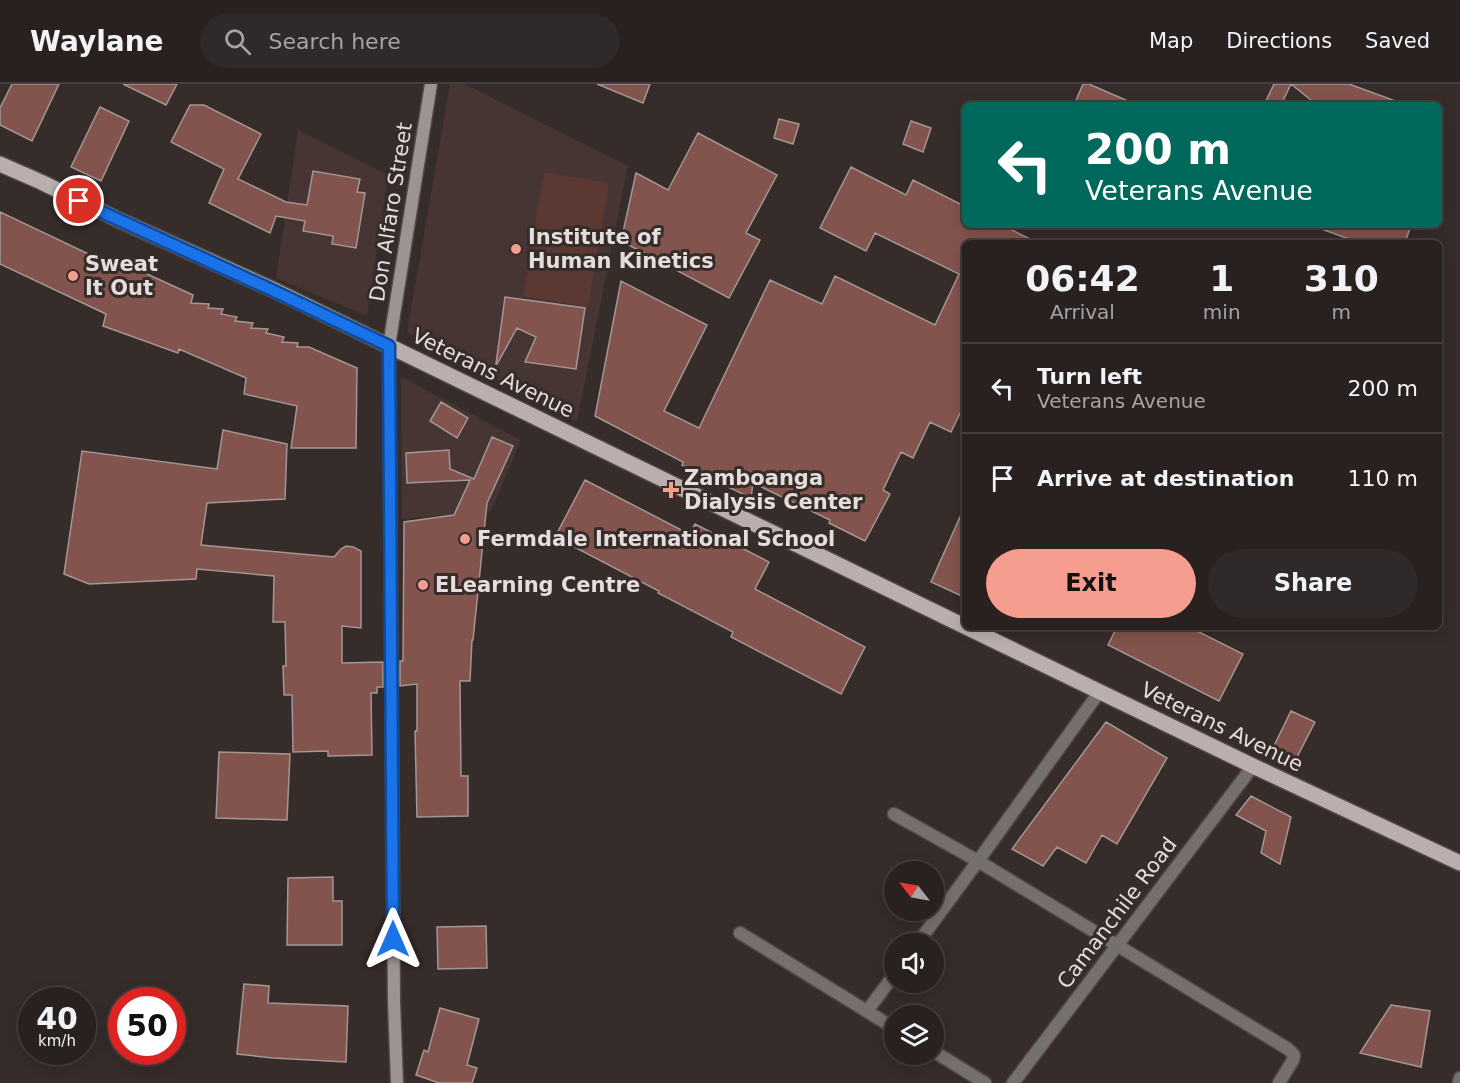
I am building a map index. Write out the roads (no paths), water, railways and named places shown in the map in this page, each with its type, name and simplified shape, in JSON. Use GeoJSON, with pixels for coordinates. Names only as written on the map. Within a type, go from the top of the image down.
{"type":"FeatureCollection","features":[{"type":"Feature","properties":{"kind":"main road","name":"Don Alfaro Street"},"geometry":{"type":"LineString","coordinates":[[397,1083],[394,1002],[389,346],[431,84]]}},
{"type":"Feature","properties":{"kind":"main road","name":"Veterans Avenue"},"geometry":{"type":"LineString","coordinates":[[0,164],[389,346],[962,626]]}},
{"type":"Feature","properties":{"kind":"main road","name":"Veterans Avenue"},"geometry":{"type":"LineString","coordinates":[[971,630],[1460,863]]}},
{"type":"Feature","properties":{"kind":"street"},"geometry":{"type":"LineString","coordinates":[[925,933],[1100,691]]}},
{"type":"Feature","properties":{"kind":"street","name":"Camanchile Road"},"geometry":{"type":"LineString","coordinates":[[1013,1083],[1253,766]]}},
{"type":"Feature","properties":{"kind":"street"},"geometry":{"type":"LineString","coordinates":[[894,814],[978,861],[1288,1049],[1294,1055],[1293,1060],[1279,1083]]}},
{"type":"Feature","properties":{"kind":"street"},"geometry":{"type":"LineString","coordinates":[[740,933],[884,1022]]}},
{"type":"Feature","properties":{"kind":"street"},"geometry":{"type":"LineString","coordinates":[[867,1011],[884,988]]}},
{"type":"Feature","properties":{"kind":"street"},"geometry":{"type":"LineString","coordinates":[[944,1059],[985,1083]]}},
{"type":"Feature","properties":{"kind":"street"},"geometry":{"type":"LineString","coordinates":[[1459,1083],[1460,1078]]}},
{"type":"Feature","properties":{"kind":"place","name":"Institute of Human Kinetics"},"geometry":{"type":"Point","coordinates":[516,249]}},
{"type":"Feature","properties":{"kind":"place","name":"Sweat It Out"},"geometry":{"type":"Point","coordinates":[73,276]}},
{"type":"Feature","properties":{"kind":"place","name":"Zamboanga Dialysis Center"},"geometry":{"type":"Point","coordinates":[671,490]}},
{"type":"Feature","properties":{"kind":"place","name":"Fermdale International School"},"geometry":{"type":"Point","coordinates":[465,539]}},
{"type":"Feature","properties":{"kind":"place","name":"ELearning Centre"},"geometry":{"type":"Point","coordinates":[423,585]}}]}
